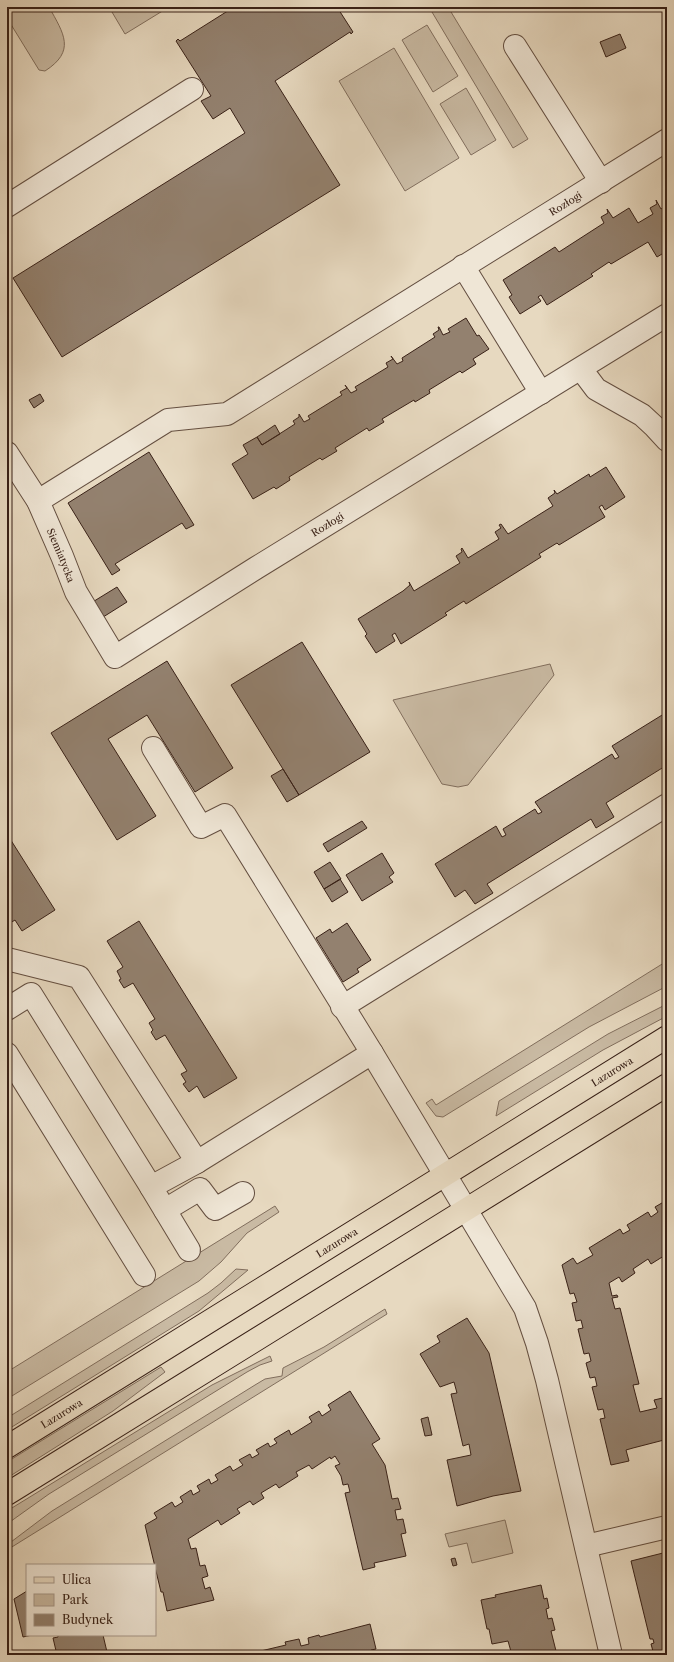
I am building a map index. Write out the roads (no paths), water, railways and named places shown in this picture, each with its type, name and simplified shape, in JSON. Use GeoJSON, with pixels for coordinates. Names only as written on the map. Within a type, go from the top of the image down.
{"type":"FeatureCollection","features":[{"type":"Feature","properties":{"kind":"main road","name":"Lazurowa"},"geometry":{"type":"LineString","coordinates":[[7,1447],[667,1038]]}},
{"type":"Feature","properties":{"kind":"main road"},"geometry":{"type":"LineString","coordinates":[[7,1494],[667,1085]]}},
{"type":"Feature","properties":{"kind":"street"},"geometry":{"type":"LineString","coordinates":[[515,46],[601,182]]}},
{"type":"Feature","properties":{"kind":"street"},"geometry":{"type":"LineString","coordinates":[[7,206],[192,89]]}},
{"type":"Feature","properties":{"kind":"street","name":"Rozłogi"},"geometry":{"type":"LineString","coordinates":[[38,501],[168,420],[227,414],[667,140]]}},
{"type":"Feature","properties":{"kind":"street"},"geometry":{"type":"LineString","coordinates":[[463,266],[541,393]]}},
{"type":"Feature","properties":{"kind":"street","name":"Rozłogi"},"geometry":{"type":"LineString","coordinates":[[114,657],[667,315]]}},
{"type":"Feature","properties":{"kind":"street"},"geometry":{"type":"LineString","coordinates":[[580,369],[596,388],[642,415],[656,427],[667,440]]}},
{"type":"Feature","properties":{"kind":"street","name":"Siemiatycka"},"geometry":{"type":"LineString","coordinates":[[7,453],[38,501],[76,592],[114,657]]}},
{"type":"Feature","properties":{"kind":"street"},"geometry":{"type":"LineString","coordinates":[[153,748],[201,827],[225,814],[342,1007],[446,1174],[525,1308],[538,1343],[611,1655]]}},
{"type":"Feature","properties":{"kind":"street"},"geometry":{"type":"LineString","coordinates":[[342,1007],[667,805]]}},
{"type":"Feature","properties":{"kind":"street"},"geometry":{"type":"LineString","coordinates":[[7,959],[79,977],[197,1162]]}},
{"type":"Feature","properties":{"kind":"street"},"geometry":{"type":"LineString","coordinates":[[7,1009],[31,994],[189,1250]]}},
{"type":"Feature","properties":{"kind":"street"},"geometry":{"type":"LineString","coordinates":[[151,1187],[197,1162],[372,1053]]}},
{"type":"Feature","properties":{"kind":"street"},"geometry":{"type":"LineString","coordinates":[[7,1054],[144,1275]]}},
{"type":"Feature","properties":{"kind":"street"},"geometry":{"type":"LineString","coordinates":[[165,1210],[200,1189],[215,1209],[243,1193]]}},
{"type":"Feature","properties":{"kind":"street"},"geometry":{"type":"LineString","coordinates":[[586,1546],[667,1527]]}}]}
